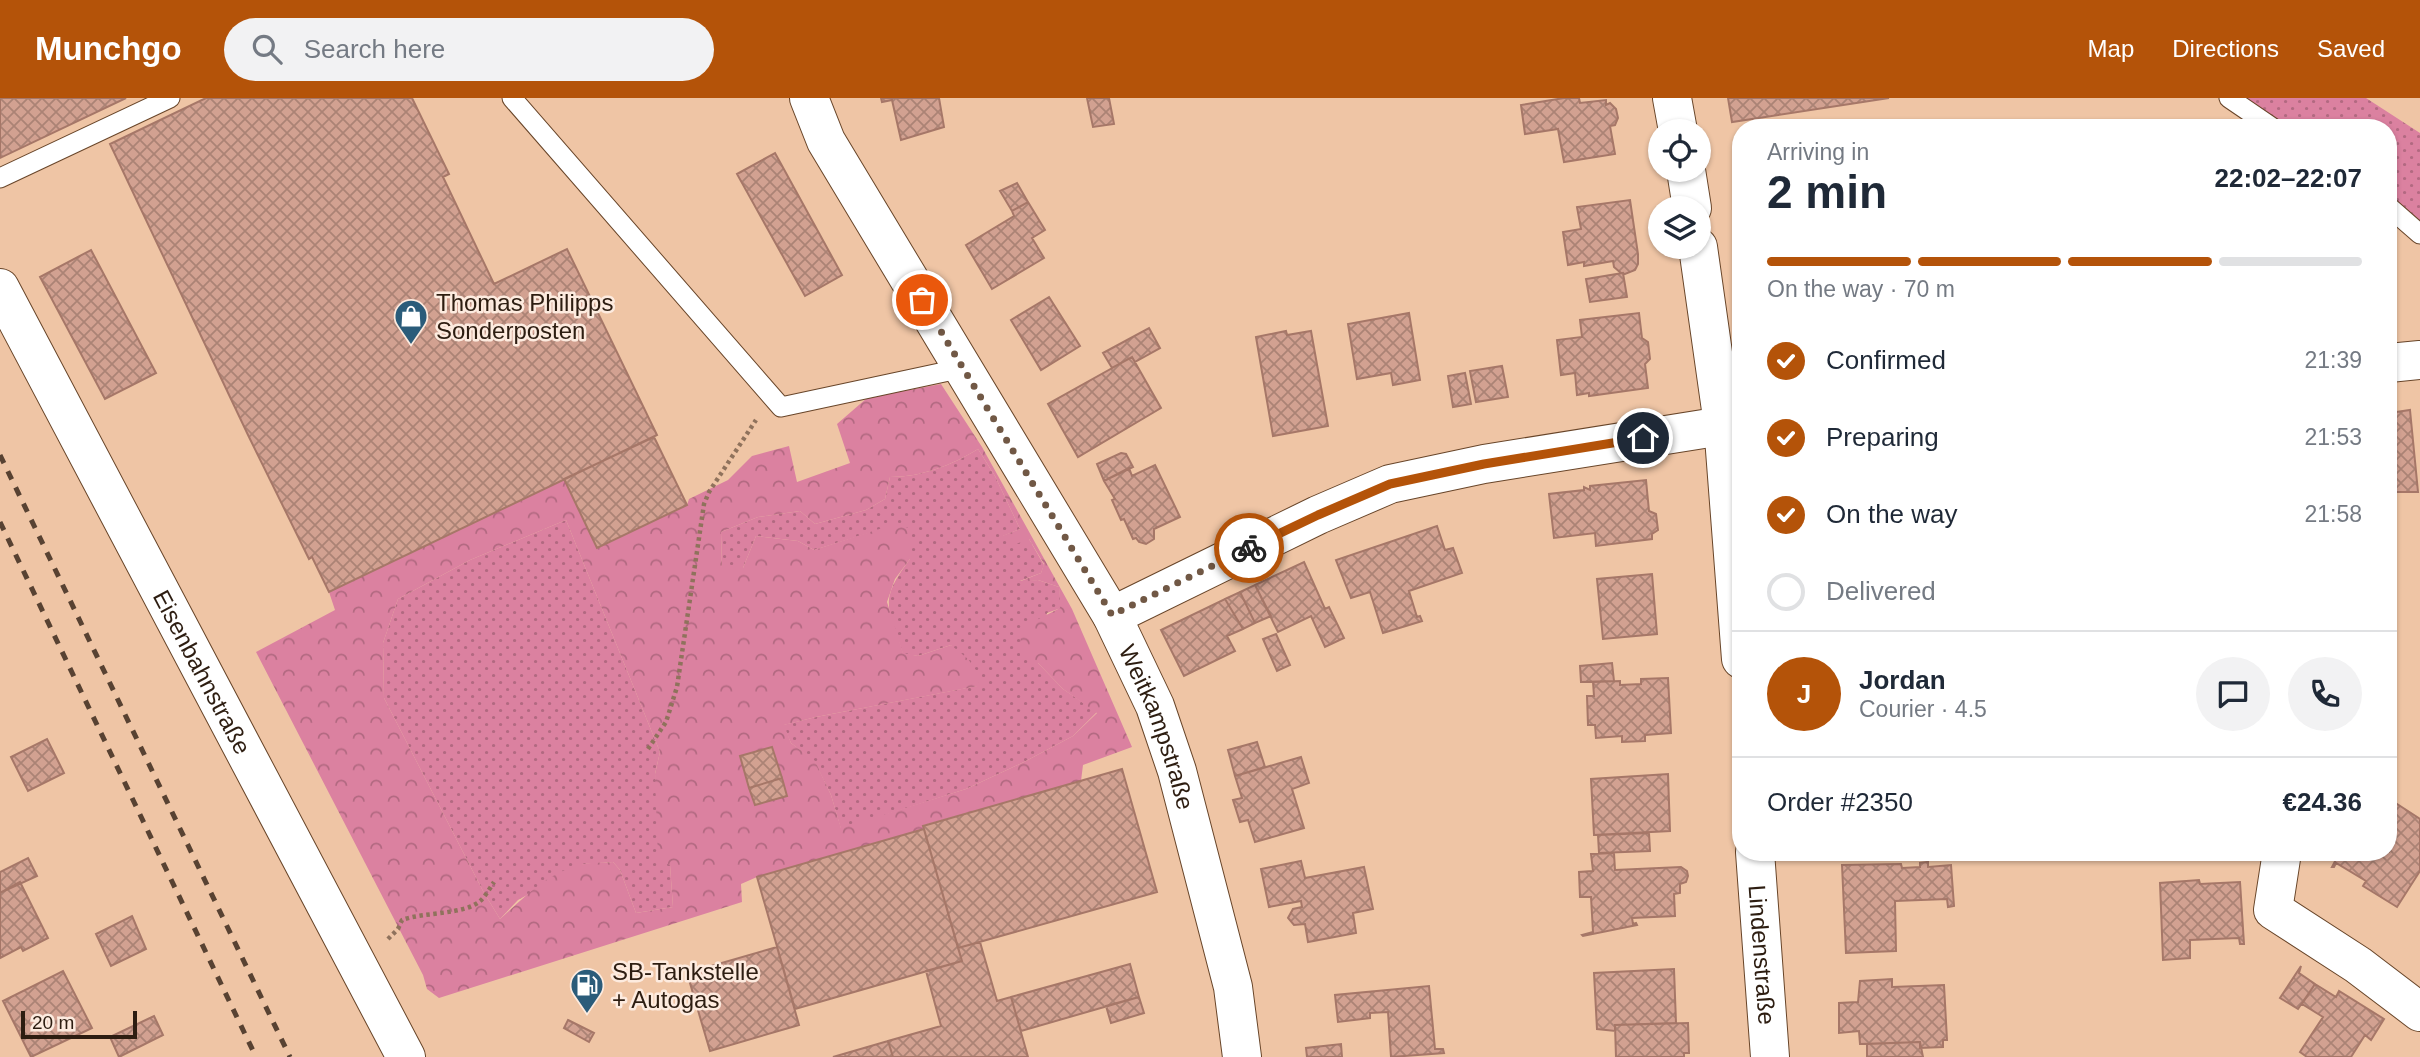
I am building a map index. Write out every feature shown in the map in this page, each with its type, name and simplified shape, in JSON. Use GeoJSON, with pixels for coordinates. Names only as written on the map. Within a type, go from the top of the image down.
{"type":"FeatureCollection","features":[{"type":"Feature","properties":{"kind":"street","name":"Weitkampstraße"},"geometry":{"type":"LineString","coordinates":[[809,98],[826,141],[1112,615],[1156,706],[1177,771],[1233,988],[1242,1057]]}},
{"type":"Feature","properties":{"kind":"street"},"geometry":{"type":"LineString","coordinates":[[1672,98],[1676,119]]}},
{"type":"Feature","properties":{"kind":"street"},"geometry":{"type":"LineString","coordinates":[[1112,615],[1318,515],[1390,484],[1484,464],[1732,424],[1700,259]]}},
{"type":"Feature","properties":{"kind":"street","name":"Eisenbahnstraße"},"geometry":{"type":"LineString","coordinates":[[0,288],[406,1057]]}},
{"type":"Feature","properties":{"kind":"street"},"geometry":{"type":"LineString","coordinates":[[2397,362],[2420,360]]}},
{"type":"Feature","properties":{"kind":"street","name":"Lindenstraße"},"geometry":{"type":"LineString","coordinates":[[1756,861],[1770,1057]]}},
{"type":"Feature","properties":{"kind":"street"},"geometry":{"type":"LineString","coordinates":[[2281,861],[2273,910],[2358,965],[2420,1012]]}},
{"type":"Feature","properties":{"kind":"lane"},"geometry":{"type":"LineString","coordinates":[[0,178],[170,98]]}},
{"type":"Feature","properties":{"kind":"lane"},"geometry":{"type":"LineString","coordinates":[[512,98],[781,407],[962,368]]}},
{"type":"Feature","properties":{"kind":"lane"},"geometry":{"type":"LineString","coordinates":[[2228,98],[2260,119]]}},
{"type":"Feature","properties":{"kind":"lane"},"geometry":{"type":"LineString","coordinates":[[2397,214],[2420,234]]}},
{"type":"Feature","properties":{"kind":"path"},"geometry":{"type":"LineString","coordinates":[[648,749],[666,722],[677,687],[709,492],[771,396]]}},
{"type":"Feature","properties":{"kind":"path"},"geometry":{"type":"LineString","coordinates":[[359,969],[398,929],[402,920],[473,905],[480,902],[494,882]]}},
{"type":"Feature","properties":{"kind":"green space"},"geometry":{"type":"Polygon","coordinates":[[[2229,98],[2366,98],[2420,133],[2420,234],[2397,214],[2397,119],[2260,119],[2229,98]]]}},
{"type":"Feature","properties":{"kind":"green space"},"geometry":{"type":"Polygon","coordinates":[[[941,384],[982,447],[1072,609],[1132,747],[1083,765],[1081,781],[924,825],[924,829],[757,877],[741,884],[742,902],[439,998],[427,989],[423,975],[256,652],[335,610],[329,592],[564,479],[598,548],[687,505],[689,499],[728,480],[752,456],[789,446],[797,482],[850,463],[837,424],[867,398],[941,384]],[[978,449],[936,469],[914,475],[890,477],[885,499],[866,510],[815,524],[800,511],[758,517],[721,532],[722,568],[743,568],[756,536],[798,541],[814,550],[895,524],[909,528],[910,559],[895,579],[887,602],[903,653],[918,656],[951,645],[968,659],[980,676],[978,686],[784,725],[791,743],[815,761],[831,795],[841,828],[966,789],[1073,736],[1097,713],[1063,689],[1038,663],[1020,655],[1021,628],[1060,608],[1059,587],[1038,580],[1016,583],[1041,573],[1044,564],[1029,539],[1013,545],[1002,536],[1020,529],[995,476],[978,449]],[[566,520],[470,560],[398,599],[383,643],[384,698],[500,919],[549,878],[571,867],[591,863],[613,862],[620,870],[636,913],[673,907],[670,865],[658,861],[655,774],[660,752],[566,520]]]}},
{"type":"Feature","properties":{"kind":"green space"},"geometry":{"type":"Polygon","coordinates":[[[978,449],[995,476],[1020,529],[1003,536],[1029,539],[1044,565],[1041,573],[1020,581],[1038,580],[1059,587],[1061,608],[1047,613],[1038,663],[1063,689],[1097,712],[1073,736],[966,789],[841,829],[831,795],[815,762],[791,743],[783,725],[977,686],[951,645],[918,656],[903,654],[889,605],[893,585],[910,559],[895,525],[814,550],[798,541],[756,536],[743,568],[722,568],[721,532],[758,517],[800,511],[815,524],[866,510],[885,499],[890,477],[914,475],[936,469],[978,449]]]}},
{"type":"Feature","properties":{"kind":"green space"},"geometry":{"type":"Polygon","coordinates":[[[566,520],[660,752],[655,774],[670,865],[673,907],[636,913],[620,870],[613,862],[584,864],[518,900],[500,919],[384,698],[383,643],[398,599],[470,560],[566,520]]]}},
{"type":"Feature","properties":{"kind":"building"},"geometry":{"type":"Polygon","coordinates":[[[0,98],[126,98],[0,158],[0,98]]]}},
{"type":"Feature","properties":{"kind":"building","name":"Thomas Philipps Sonderposten"},"geometry":{"type":"Polygon","coordinates":[[[206,98],[412,98],[449,174],[443,177],[494,284],[567,249],[657,435],[329,592],[312,557],[309,559],[249,437],[110,144],[206,98]]]}},
{"type":"Feature","properties":{"kind":"building"},"geometry":{"type":"Polygon","coordinates":[[[881,98],[939,98],[944,127],[901,140],[892,100],[882,102],[881,98]]]}},
{"type":"Feature","properties":{"kind":"building"},"geometry":{"type":"Polygon","coordinates":[[[1087,98],[1109,98],[1114,124],[1093,127],[1087,98]]]}},
{"type":"Feature","properties":{"kind":"building"},"geometry":{"type":"Polygon","coordinates":[[[1579,98],[1580,103],[1606,100],[1606,105],[1610,103],[1616,109],[1618,118],[1615,125],[1610,126],[1615,154],[1564,162],[1558,129],[1525,134],[1521,105],[1579,98]]]}},
{"type":"Feature","properties":{"kind":"building"},"geometry":{"type":"Polygon","coordinates":[[[1728,98],[1889,98],[1752,119],[1732,119],[1732,122],[1728,98]]]}},
{"type":"Feature","properties":{"kind":"building"},"geometry":{"type":"Polygon","coordinates":[[[775,153],[842,275],[805,296],[737,174],[775,153]]]}},
{"type":"Feature","properties":{"kind":"building"},"geometry":{"type":"Polygon","coordinates":[[[1017,183],[1028,202],[1012,211],[1000,191],[1017,183]]]}},
{"type":"Feature","properties":{"kind":"building"},"geometry":{"type":"Polygon","coordinates":[[[1630,200],[1638,254],[1635,270],[1621,273],[1614,267],[1613,261],[1584,266],[1584,262],[1568,265],[1563,232],[1581,229],[1577,207],[1630,200]]]}},
{"type":"Feature","properties":{"kind":"building"},"geometry":{"type":"Polygon","coordinates":[[[1028,202],[1045,230],[1032,238],[1044,258],[992,289],[966,245],[1014,216],[1012,211],[1028,202]]]}},
{"type":"Feature","properties":{"kind":"building"},"geometry":{"type":"Polygon","coordinates":[[[91,250],[156,373],[105,399],[40,277],[91,250]]]}},
{"type":"Feature","properties":{"kind":"building"},"geometry":{"type":"Polygon","coordinates":[[[1623,273],[1627,297],[1590,302],[1586,279],[1623,273]]]}},
{"type":"Feature","properties":{"kind":"building"},"geometry":{"type":"Polygon","coordinates":[[[1049,297],[1080,346],[1041,370],[1011,320],[1049,297]]]}},
{"type":"Feature","properties":{"kind":"building"},"geometry":{"type":"Polygon","coordinates":[[[1409,313],[1420,380],[1393,385],[1391,373],[1357,379],[1348,324],[1409,313]]]}},
{"type":"Feature","properties":{"kind":"building"},"geometry":{"type":"Polygon","coordinates":[[[1639,313],[1642,338],[1648,342],[1650,359],[1645,364],[1648,388],[1589,396],[1589,393],[1577,395],[1575,373],[1561,375],[1557,340],[1582,337],[1580,320],[1639,313]]]}},
{"type":"Feature","properties":{"kind":"building"},"geometry":{"type":"Polygon","coordinates":[[[1149,328],[1160,348],[1135,362],[1132,357],[1112,368],[1103,353],[1149,328]]]}},
{"type":"Feature","properties":{"kind":"building"},"geometry":{"type":"Polygon","coordinates":[[[1286,331],[1287,335],[1311,331],[1328,426],[1273,436],[1256,337],[1286,331]]]}},
{"type":"Feature","properties":{"kind":"building"},"geometry":{"type":"Polygon","coordinates":[[[1132,357],[1161,408],[1078,457],[1048,404],[1132,357]]]}},
{"type":"Feature","properties":{"kind":"building"},"geometry":{"type":"Polygon","coordinates":[[[1502,366],[1508,397],[1476,402],[1470,371],[1502,366]]]}},
{"type":"Feature","properties":{"kind":"building"},"geometry":{"type":"Polygon","coordinates":[[[1465,373],[1471,404],[1453,407],[1448,376],[1465,373]]]}},
{"type":"Feature","properties":{"kind":"building"},"geometry":{"type":"Polygon","coordinates":[[[2410,410],[2418,492],[2397,492],[2397,412],[2410,410]]]}},
{"type":"Feature","properties":{"kind":"building"},"geometry":{"type":"Polygon","coordinates":[[[654,437],[687,505],[597,548],[564,479],[654,437]]]}},
{"type":"Feature","properties":{"kind":"building"},"geometry":{"type":"Polygon","coordinates":[[[1121,453],[1126,454],[1133,467],[1104,481],[1097,464],[1121,453]]]}},
{"type":"Feature","properties":{"kind":"building"},"geometry":{"type":"Polygon","coordinates":[[[1155,465],[1180,517],[1154,529],[1154,539],[1146,544],[1133,539],[1124,519],[1121,520],[1112,500],[1115,499],[1104,481],[1129,468],[1132,476],[1155,465]]]}},
{"type":"Feature","properties":{"kind":"building"},"geometry":{"type":"Polygon","coordinates":[[[1646,480],[1649,511],[1656,514],[1658,530],[1652,534],[1652,539],[1596,546],[1595,533],[1554,538],[1549,494],[1646,480]]]}},
{"type":"Feature","properties":{"kind":"building"},"geometry":{"type":"Polygon","coordinates":[[[1437,526],[1445,550],[1453,548],[1462,573],[1409,591],[1417,617],[1420,616],[1422,621],[1383,633],[1370,592],[1351,598],[1336,560],[1437,526]]]}},
{"type":"Feature","properties":{"kind":"building"},"geometry":{"type":"Polygon","coordinates":[[[1304,562],[1325,609],[1329,607],[1344,638],[1325,647],[1311,616],[1278,632],[1255,585],[1304,562]]]}},
{"type":"Feature","properties":{"kind":"building"},"geometry":{"type":"Polygon","coordinates":[[[1652,574],[1657,634],[1603,639],[1597,579],[1652,574]]]}},
{"type":"Feature","properties":{"kind":"building"},"geometry":{"type":"Polygon","coordinates":[[[1255,585],[1271,616],[1255,623],[1240,592],[1255,585]]]}},
{"type":"Feature","properties":{"kind":"building"},"geometry":{"type":"Polygon","coordinates":[[[1240,592],[1255,623],[1243,629],[1225,599],[1240,592]]]}},
{"type":"Feature","properties":{"kind":"building"},"geometry":{"type":"Polygon","coordinates":[[[1225,599],[1243,629],[1227,636],[1235,651],[1184,676],[1161,630],[1225,599]]]}},
{"type":"Feature","properties":{"kind":"building"},"geometry":{"type":"Polygon","coordinates":[[[1276,634],[1290,665],[1277,671],[1263,639],[1276,634]]]}},
{"type":"Feature","properties":{"kind":"building"},"geometry":{"type":"Polygon","coordinates":[[[1612,663],[1614,681],[1581,682],[1580,666],[1612,663]]]}},
{"type":"Feature","properties":{"kind":"building"},"geometry":{"type":"Polygon","coordinates":[[[1668,678],[1671,733],[1645,735],[1645,741],[1622,742],[1622,736],[1596,738],[1595,725],[1588,725],[1587,696],[1594,696],[1593,682],[1620,681],[1620,685],[1641,684],[1641,679],[1668,678]]]}},
{"type":"Feature","properties":{"kind":"building"},"geometry":{"type":"Polygon","coordinates":[[[47,739],[64,773],[28,791],[11,757],[47,739]]]}},
{"type":"Feature","properties":{"kind":"building"},"geometry":{"type":"Polygon","coordinates":[[[1257,742],[1265,767],[1235,776],[1228,750],[1257,742]]]}},
{"type":"Feature","properties":{"kind":"building"},"geometry":{"type":"Polygon","coordinates":[[[772,747],[782,778],[749,788],[740,756],[772,747]]]}},
{"type":"Feature","properties":{"kind":"building"},"geometry":{"type":"Polygon","coordinates":[[[1301,757],[1309,783],[1292,789],[1304,828],[1255,842],[1248,820],[1240,822],[1233,800],[1242,798],[1235,776],[1301,757]]]}},
{"type":"Feature","properties":{"kind":"building"},"geometry":{"type":"Polygon","coordinates":[[[1122,769],[1157,892],[958,948],[923,826],[1122,769]]]}},
{"type":"Feature","properties":{"kind":"building"},"geometry":{"type":"Polygon","coordinates":[[[1668,774],[1670,831],[1594,835],[1591,779],[1668,774]]]}},
{"type":"Feature","properties":{"kind":"building"},"geometry":{"type":"Polygon","coordinates":[[[782,778],[787,796],[755,805],[749,788],[782,778]]]}},
{"type":"Feature","properties":{"kind":"building"},"geometry":{"type":"Polygon","coordinates":[[[2397,804],[2420,819],[2420,871],[2397,907],[2363,886],[2366,881],[2336,863],[2332,867],[2335,861],[2397,861],[2397,804]]]}},
{"type":"Feature","properties":{"kind":"building"},"geometry":{"type":"Polygon","coordinates":[[[924,829],[962,961],[795,1009],[757,877],[924,829]]]}},
{"type":"Feature","properties":{"kind":"building"},"geometry":{"type":"Polygon","coordinates":[[[1649,833],[1650,851],[1599,853],[1598,835],[1649,833]]]}},
{"type":"Feature","properties":{"kind":"building"},"geometry":{"type":"Polygon","coordinates":[[[1614,853],[1615,870],[1681,867],[1687,871],[1686,882],[1680,884],[1680,893],[1674,894],[1675,916],[1632,918],[1633,924],[1637,925],[1583,936],[1593,932],[1591,897],[1580,897],[1579,872],[1593,871],[1591,854],[1614,853]]]}},
{"type":"Feature","properties":{"kind":"building"},"geometry":{"type":"Polygon","coordinates":[[[28,858],[37,876],[0,893],[0,872],[28,858]]]}},
{"type":"Feature","properties":{"kind":"building"},"geometry":{"type":"Polygon","coordinates":[[[1301,861],[1305,878],[1364,867],[1373,909],[1353,913],[1356,933],[1308,942],[1305,924],[1294,925],[1288,918],[1293,909],[1302,907],[1301,901],[1269,907],[1261,869],[1301,861]]]}},
{"type":"Feature","properties":{"kind":"building"},"geometry":{"type":"Polygon","coordinates":[[[1928,862],[1928,867],[1951,865],[1954,906],[1948,907],[1947,899],[1895,901],[1896,951],[1846,953],[1842,865],[1901,864],[1902,868],[1920,867],[1920,863],[1928,862]]]}},
{"type":"Feature","properties":{"kind":"building"},"geometry":{"type":"Polygon","coordinates":[[[2199,880],[2200,884],[2240,882],[2244,944],[2240,944],[2239,938],[2190,940],[2190,958],[2163,960],[2160,883],[2199,880]]]}},
{"type":"Feature","properties":{"kind":"building"},"geometry":{"type":"Polygon","coordinates":[[[20,882],[48,938],[23,951],[21,947],[0,958],[0,893],[20,882]]]}},
{"type":"Feature","properties":{"kind":"building"},"geometry":{"type":"Polygon","coordinates":[[[132,916],[146,949],[111,966],[96,934],[132,916]]]}},
{"type":"Feature","properties":{"kind":"building"},"geometry":{"type":"Polygon","coordinates":[[[980,942],[997,1001],[1011,997],[1028,1057],[893,1057],[888,1041],[941,1026],[926,971],[962,961],[958,948],[980,942]]]}},
{"type":"Feature","properties":{"kind":"building"},"geometry":{"type":"Polygon","coordinates":[[[777,947],[799,1025],[710,1051],[687,973],[777,947]]]}},
{"type":"Feature","properties":{"kind":"building"},"geometry":{"type":"Polygon","coordinates":[[[1130,964],[1139,997],[1021,1031],[1011,997],[1130,964]]]}},
{"type":"Feature","properties":{"kind":"building"},"geometry":{"type":"Polygon","coordinates":[[[2301,966],[2299,973],[2315,984],[2298,1009],[2280,998],[2301,966]]]}},
{"type":"Feature","properties":{"kind":"building"},"geometry":{"type":"Polygon","coordinates":[[[1674,969],[1676,1023],[1615,1025],[1615,1031],[1597,1029],[1594,973],[1674,969]]]}},
{"type":"Feature","properties":{"kind":"building"},"geometry":{"type":"Polygon","coordinates":[[[63,971],[92,1028],[31,1057],[3,1001],[63,971]]]}},
{"type":"Feature","properties":{"kind":"building"},"geometry":{"type":"Polygon","coordinates":[[[1892,979],[1892,987],[1944,985],[1947,1040],[1943,1040],[1943,1047],[1920,1048],[1920,1042],[1860,1044],[1859,1031],[1839,1033],[1839,1003],[1858,1002],[1860,981],[1892,979]]]}},
{"type":"Feature","properties":{"kind":"building"},"geometry":{"type":"Polygon","coordinates":[[[2315,984],[2336,997],[2339,991],[2384,1019],[2371,1040],[2365,1035],[2351,1057],[2307,1057],[2300,1052],[2323,1017],[2302,1004],[2315,984]]]}},
{"type":"Feature","properties":{"kind":"building"},"geometry":{"type":"Polygon","coordinates":[[[1429,986],[1435,1049],[1443,1049],[1444,1053],[1391,1057],[1388,1012],[1370,1013],[1370,1018],[1338,1022],[1335,995],[1429,986]]]}},
{"type":"Feature","properties":{"kind":"building"},"geometry":{"type":"Polygon","coordinates":[[[1139,997],[1144,1013],[1111,1023],[1106,1006],[1139,997]]]}},
{"type":"Feature","properties":{"kind":"building"},"geometry":{"type":"Polygon","coordinates":[[[154,1016],[163,1035],[119,1057],[110,1037],[154,1016]]]}},
{"type":"Feature","properties":{"kind":"building"},"geometry":{"type":"Polygon","coordinates":[[[568,1020],[594,1033],[589,1042],[564,1028],[568,1020]]]}},
{"type":"Feature","properties":{"kind":"building"},"geometry":{"type":"Polygon","coordinates":[[[1688,1023],[1689,1053],[1684,1053],[1684,1057],[1616,1057],[1615,1025],[1688,1023]]]}},
{"type":"Feature","properties":{"kind":"building"},"geometry":{"type":"Polygon","coordinates":[[[888,1041],[893,1057],[833,1057],[888,1041]]]}},
{"type":"Feature","properties":{"kind":"building"},"geometry":{"type":"Polygon","coordinates":[[[1920,1042],[1923,1057],[1867,1057],[1867,1044],[1920,1042]]]}},
{"type":"Feature","properties":{"kind":"building"},"geometry":{"type":"Polygon","coordinates":[[[1341,1044],[1342,1057],[1307,1057],[1306,1048],[1341,1044]]]}},
{"type":"Feature","properties":{"kind":"railway"},"geometry":{"type":"LineString","coordinates":[[0,455],[290,1057]]}},
{"type":"Feature","properties":{"kind":"railway"},"geometry":{"type":"LineString","coordinates":[[0,522],[256,1057]]}},
{"type":"Feature","properties":{"kind":"way so far"},"geometry":{"type":"LineString","coordinates":[[922,300],[1112,615],[1249,548]]}},
{"type":"Feature","properties":{"kind":"place","name":"Thomas Philipps Sonderposten"},"geometry":{"type":"Point","coordinates":[411,346]}},
{"type":"Feature","properties":{"kind":"place","name":"SB-Tankstelle + Autogas"},"geometry":{"type":"Point","coordinates":[587,1015]}},
{"type":"Feature","properties":{"kind":"route"},"geometry":{"type":"LineString","coordinates":[[1249,548],[1390,484],[1484,464],[1643,438]]}}]}
